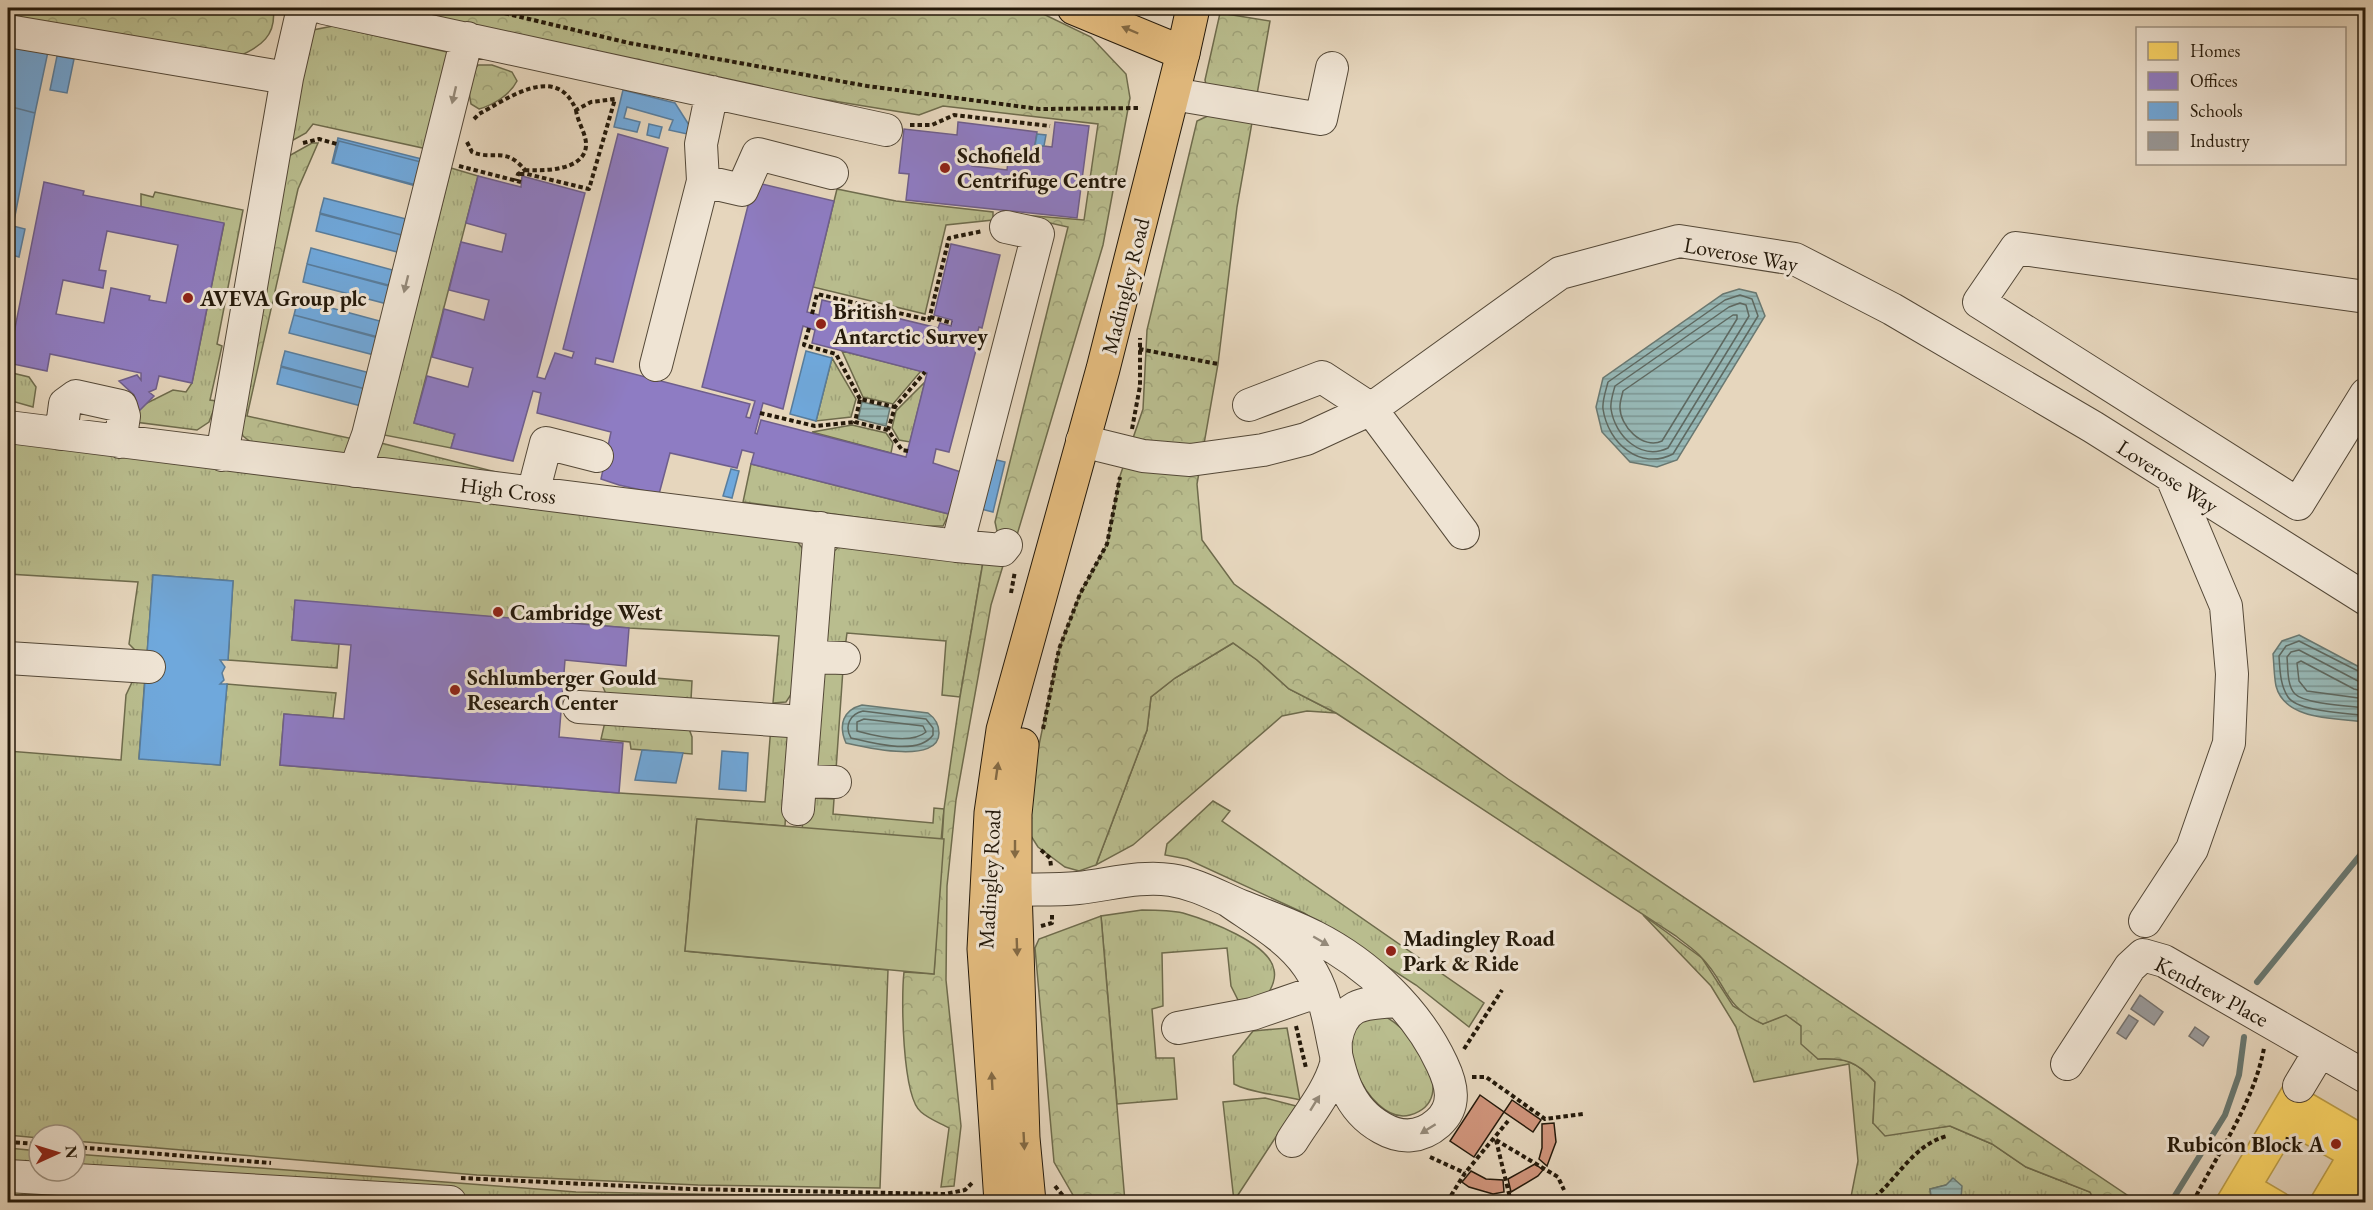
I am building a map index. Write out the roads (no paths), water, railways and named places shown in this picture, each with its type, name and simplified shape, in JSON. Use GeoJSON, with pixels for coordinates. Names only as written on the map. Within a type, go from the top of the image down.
{"type":"FeatureCollection","features":[{"type":"Feature","properties":{"kind":"main road"},"geometry":{"type":"LineString","coordinates":[[1074,8],[1184,53]]}},
{"type":"Feature","properties":{"kind":"main road","name":"Madingley Road"},"geometry":{"type":"LineString","coordinates":[[1029,1203],[1001,890],[991,813],[1003,730],[1110,341],[1184,53],[1193,8]]}},
{"type":"Feature","properties":{"kind":"main road","name":"Madingley Road"},"geometry":{"type":"LineString","coordinates":[[1001,890],[984,950],[1001,1203]]}},
{"type":"Feature","properties":{"kind":"street"},"geometry":{"type":"LineString","coordinates":[[222,455],[287,78],[301,17],[307,8]]}},
{"type":"Feature","properties":{"kind":"street"},"geometry":{"type":"LineString","coordinates":[[324,8],[886,130]]}},
{"type":"Feature","properties":{"kind":"street"},"geometry":{"type":"LineString","coordinates":[[8,31],[287,78]]}},
{"type":"Feature","properties":{"kind":"street"},"geometry":{"type":"LineString","coordinates":[[356,471],[368,435],[467,38]]}},
{"type":"Feature","properties":{"kind":"street"},"geometry":{"type":"LineString","coordinates":[[1172,100],[1321,119],[1332,68]]}},
{"type":"Feature","properties":{"kind":"street"},"geometry":{"type":"LineString","coordinates":[[656,365],[703,181],[701,144],[712,92]]}},
{"type":"Feature","properties":{"kind":"street"},"geometry":{"type":"LineString","coordinates":[[703,181],[742,190],[758,154],[832,173]]}},
{"type":"Feature","properties":{"kind":"street"},"geometry":{"type":"LineString","coordinates":[[957,546],[1038,234],[1006,227]]}},
{"type":"Feature","properties":{"kind":"street","name":"Loverose Way"},"geometry":{"type":"LineString","coordinates":[[1082,441],[1143,456],[1190,459],[1263,450],[1306,439],[1371,409],[1560,273],[1679,241],[1795,259],[1892,309],[2093,427],[2173,480],[2366,599]]}},
{"type":"Feature","properties":{"kind":"street"},"geometry":{"type":"LineString","coordinates":[[2366,297],[2016,248],[1979,302],[2119,393],[2298,504],[2366,393]]}},
{"type":"Feature","properties":{"kind":"street"},"geometry":{"type":"LineString","coordinates":[[1249,405],[1322,377],[1371,409],[1463,533]]}},
{"type":"Feature","properties":{"kind":"street"},"geometry":{"type":"LineString","coordinates":[[2093,427],[2119,393]]}},
{"type":"Feature","properties":{"kind":"street","name":"High Cross"},"geometry":{"type":"LineString","coordinates":[[8,427],[957,546],[1002,550],[1006,545]]}},
{"type":"Feature","properties":{"kind":"street"},"geometry":{"type":"LineString","coordinates":[[533,493],[546,443],[597,456]]}},
{"type":"Feature","properties":{"kind":"street"},"geometry":{"type":"LineString","coordinates":[[2145,921],[2192,849],[2229,744],[2232,674],[2226,606],[2173,480]]}},
{"type":"Feature","properties":{"kind":"street"},"geometry":{"type":"LineString","coordinates":[[820,528],[799,795],[835,782]]}},
{"type":"Feature","properties":{"kind":"street"},"geometry":{"type":"LineString","coordinates":[[811,657],[844,658]]}},
{"type":"Feature","properties":{"kind":"street"},"geometry":{"type":"LineString","coordinates":[[8,658],[149,668]]}},
{"type":"Feature","properties":{"kind":"street"},"geometry":{"type":"LineString","coordinates":[[579,707],[804,722]]}},
{"type":"Feature","properties":{"kind":"street"},"geometry":{"type":"LineString","coordinates":[[1001,890],[1077,888],[1148,878],[1170,879],[1203,887],[1229,901],[1314,936],[1349,957],[1399,1001],[1427,1032],[1450,1081],[1452,1096],[1447,1113],[1437,1124],[1419,1135],[1399,1136],[1380,1128],[1361,1112],[1348,1094],[1336,1063],[1332,1029],[1309,967],[1284,940],[1229,901]]}},
{"type":"Feature","properties":{"kind":"street","name":"Kendrew Place"},"geometry":{"type":"LineString","coordinates":[[2067,1064],[2130,967],[2143,955],[2164,961],[2366,1077]]}},
{"type":"Feature","properties":{"kind":"street"},"geometry":{"type":"LineString","coordinates":[[1178,1028],[1252,1014],[1319,991]]}},
{"type":"Feature","properties":{"kind":"street"},"geometry":{"type":"LineString","coordinates":[[1292,1141],[1323,1092],[1336,1063],[1336,1041],[1347,1011],[1358,1005],[1399,1001]]}},
{"type":"Feature","properties":{"kind":"street"},"geometry":{"type":"LineString","coordinates":[[2300,1086],[2320,1051]]}},
{"type":"Feature","properties":{"kind":"street"},"geometry":{"type":"LineString","coordinates":[[8,1176],[451,1190]]}},
{"type":"Feature","properties":{"kind":"water"},"geometry":{"type":"Polygon","coordinates":[[[1739,289],[1756,293],[1765,316],[1677,460],[1657,467],[1630,462],[1602,432],[1596,407],[1603,378],[1723,294],[1739,289]]]}},
{"type":"Feature","properties":{"kind":"water"},"geometry":{"type":"Polygon","coordinates":[[[862,402],[890,408],[886,426],[858,419],[862,402]]]}},
{"type":"Feature","properties":{"kind":"water"},"geometry":{"type":"Polygon","coordinates":[[[2299,635],[2365,670],[2365,722],[2313,716],[2290,706],[2281,697],[2276,686],[2273,654],[2282,641],[2299,635]]]}},
{"type":"Feature","properties":{"kind":"water"},"geometry":{"type":"Polygon","coordinates":[[[862,705],[928,713],[935,719],[938,727],[936,743],[927,749],[899,752],[846,743],[842,730],[846,714],[862,705]]]}},
{"type":"Feature","properties":{"kind":"water"},"geometry":{"type":"Polygon","coordinates":[[[1953,1178],[1962,1186],[1961,1198],[1970,1202],[1932,1202],[1930,1189],[1946,1185],[1953,1178]]]}},
{"type":"Feature","properties":{"kind":"waterway"},"geometry":{"type":"LineString","coordinates":[[2257,982],[2366,848]]}},
{"type":"Feature","properties":{"kind":"waterway"},"geometry":{"type":"LineString","coordinates":[[2171,1202],[2225,1115],[2239,1075],[2244,1037]]}},
{"type":"Feature","properties":{"kind":"place","name":"Schofield Centrifuge Centre"},"geometry":{"type":"Point","coordinates":[945,168]}},
{"type":"Feature","properties":{"kind":"place","name":"AVEVA Group plc"},"geometry":{"type":"Point","coordinates":[188,298]}},
{"type":"Feature","properties":{"kind":"place","name":"British Antarctic Survey"},"geometry":{"type":"Point","coordinates":[821,324]}},
{"type":"Feature","properties":{"kind":"place","name":"Cambridge West"},"geometry":{"type":"Point","coordinates":[498,612]}},
{"type":"Feature","properties":{"kind":"place","name":"Schlumberger Gould Research Center"},"geometry":{"type":"Point","coordinates":[455,690]}},
{"type":"Feature","properties":{"kind":"place","name":"Madingley Road Park & Ride"},"geometry":{"type":"Point","coordinates":[1391,951]}},
{"type":"Feature","properties":{"kind":"place","name":"Rubicon Block A"},"geometry":{"type":"Point","coordinates":[2336,1144]}}]}
